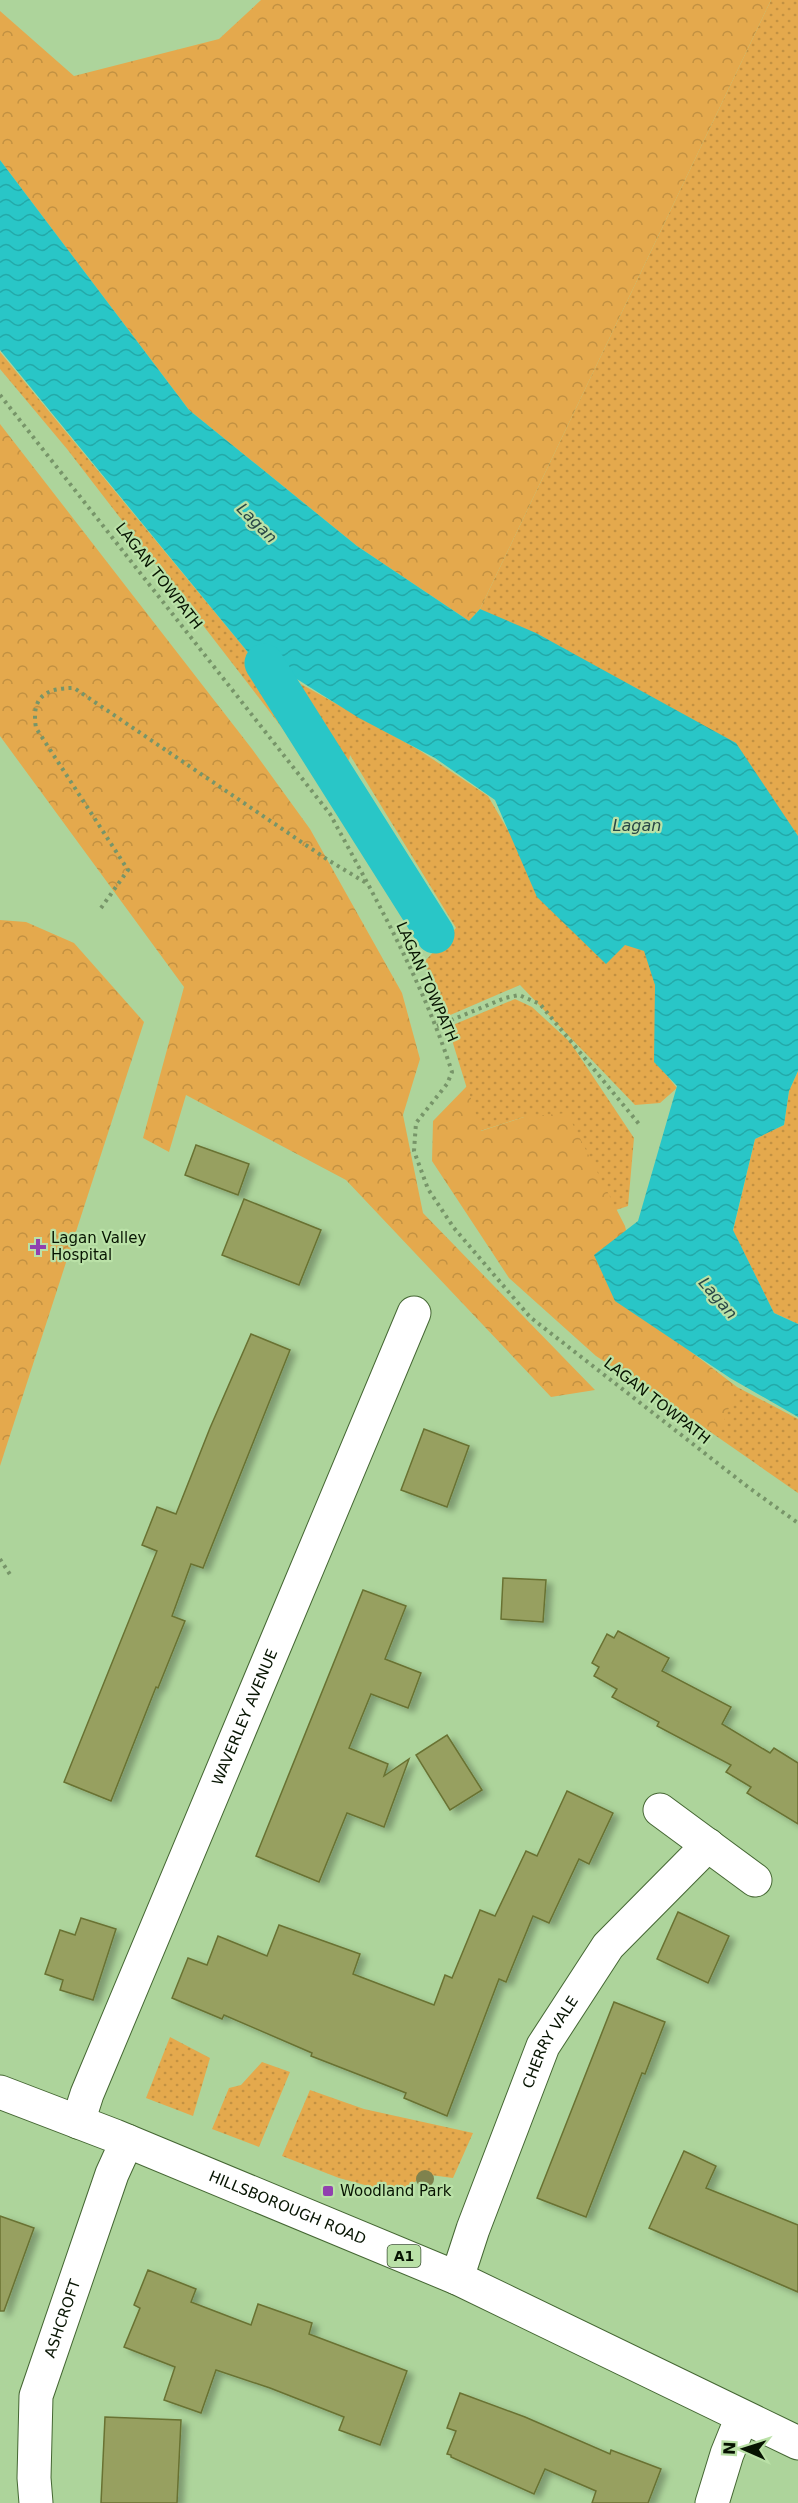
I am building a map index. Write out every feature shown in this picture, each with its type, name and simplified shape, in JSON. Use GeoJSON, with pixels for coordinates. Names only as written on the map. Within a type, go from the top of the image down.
{"type":"FeatureCollection","features":[{"type":"Feature","properties":{"kind":"main road","name":"WAVERLEY AVENUE"},"geometry":{"type":"LineString","coordinates":[[78,2122],[100,2061],[414,1313]]}},
{"type":"Feature","properties":{"kind":"main road"},"geometry":{"type":"LineString","coordinates":[[660,1810],[755,1880]]}},
{"type":"Feature","properties":{"kind":"main road","name":"CHERRY VALE"},"geometry":{"type":"LineString","coordinates":[[458,2278],[473,2229],[543,2046],[608,1946],[708,1845]]}},
{"type":"Feature","properties":{"kind":"main road","name":"HILLSBOROUGH ROAD"},"geometry":{"type":"LineString","coordinates":[[0,2092],[127,2141],[458,2278],[798,2443]]}},
{"type":"Feature","properties":{"kind":"main road","name":"ASHCROFT"},"geometry":{"type":"LineString","coordinates":[[36,2503],[34,2478],[36,2396],[112,2175],[127,2141]]}},
{"type":"Feature","properties":{"kind":"main road"},"geometry":{"type":"LineString","coordinates":[[712,2503],[742,2416]]}},
{"type":"Feature","properties":{"kind":"path","name":"LAGAN TOWPATH"},"geometry":{"type":"LineString","coordinates":[[0,395],[330,814],[368,884],[437,1026],[452,1072],[447,1084],[416,1123],[414,1151],[428,1189],[454,1228],[530,1317],[748,1487],[798,1523]]}},
{"type":"Feature","properties":{"kind":"path"},"geometry":{"type":"LineString","coordinates":[[101,908],[128,870],[36,728],[33,712],[40,698],[55,688],[74,688],[328,860],[368,884]]}},
{"type":"Feature","properties":{"kind":"path"},"geometry":{"type":"LineString","coordinates":[[437,1026],[505,998],[519,995],[540,1004],[639,1124]]}},
{"type":"Feature","properties":{"kind":"path"},"geometry":{"type":"LineString","coordinates":[[0,1559],[11,1576]]}},
{"type":"Feature","properties":{"kind":"green space"},"geometry":{"type":"Polygon","coordinates":[[[261,0],[771,0],[480,609],[469,621],[357,546],[189,410],[0,160],[0,11],[74,76],[219,39],[261,0]]]}},
{"type":"Feature","properties":{"kind":"green space"},"geometry":{"type":"Polygon","coordinates":[[[771,0],[798,0],[798,836],[787,820],[480,609],[771,0]]]}},
{"type":"Feature","properties":{"kind":"green space"},"geometry":{"type":"Polygon","coordinates":[[[0,352],[251,656],[419,750],[488,796],[526,861],[625,944],[645,948],[656,985],[656,1062],[677,1088],[660,1103],[635,1105],[520,985],[448,1016],[424,962],[456,928],[350,755],[349,760],[283,729],[67,449],[0,369],[0,352]]]}},
{"type":"Feature","properties":{"kind":"green space"},"geometry":{"type":"Polygon","coordinates":[[[0,424],[252,749],[310,829],[402,993],[420,1059],[403,1115],[423,1213],[595,1390],[551,1397],[346,1180],[186,1095],[169,1152],[143,1138],[184,987],[0,736],[0,424]]]}},
{"type":"Feature","properties":{"kind":"green space","name":"Lagan Valley Hospital"},"geometry":{"type":"Polygon","coordinates":[[[0,920],[26,922],[74,943],[144,1022],[0,1466],[0,920]]]}},
{"type":"Feature","properties":{"kind":"green space"},"geometry":{"type":"Polygon","coordinates":[[[515,999],[532,1007],[570,1042],[634,1138],[628,1206],[616,1210],[524,1117],[480,1131],[448,1027],[515,999]]]}},
{"type":"Feature","properties":{"kind":"green space"},"geometry":{"type":"Polygon","coordinates":[[[798,1071],[798,1324],[774,1313],[733,1231],[755,1139],[784,1125],[789,1091],[798,1071]]]}},
{"type":"Feature","properties":{"kind":"green space"},"geometry":{"type":"Polygon","coordinates":[[[467,1086],[481,1131],[524,1117],[567,1113],[625,1226],[647,1318],[737,1387],[718,1436],[596,1356],[509,1278],[432,1161],[433,1121],[467,1086]]]}},
{"type":"Feature","properties":{"kind":"green space"},"geometry":{"type":"Polygon","coordinates":[[[737,1387],[798,1419],[798,1493],[686,1415],[737,1387]]]}},
{"type":"Feature","properties":{"kind":"green space"},"geometry":{"type":"Polygon","coordinates":[[[170,2037],[210,2058],[193,2116],[146,2098],[170,2037]]]}},
{"type":"Feature","properties":{"kind":"green space"},"geometry":{"type":"Polygon","coordinates":[[[262,2062],[290,2072],[259,2147],[212,2129],[229,2088],[241,2085],[262,2062]]]}},
{"type":"Feature","properties":{"kind":"green space"},"geometry":{"type":"Polygon","coordinates":[[[310,2090],[364,2109],[473,2133],[453,2178],[423,2174],[408,2189],[405,2196],[339,2178],[282,2156],[310,2090]]]}},
{"type":"Feature","properties":{"kind":"water","name":"Lagan"},"geometry":{"type":"Polygon","coordinates":[[[0,160],[189,410],[357,546],[469,621],[480,609],[536,633],[736,743],[798,836],[798,1071],[789,1091],[784,1125],[755,1139],[733,1230],[774,1313],[798,1324],[798,1417],[730,1378],[615,1301],[594,1255],[638,1221],[677,1086],[654,1062],[655,985],[644,951],[625,945],[606,964],[537,897],[495,800],[435,758],[359,718],[284,671],[251,656],[0,350],[0,160]]]}},
{"type":"Feature","properties":{"kind":"building"},"geometry":{"type":"Polygon","coordinates":[[[196,1145],[249,1164],[238,1195],[185,1175],[196,1145]]]}},
{"type":"Feature","properties":{"kind":"building"},"geometry":{"type":"Polygon","coordinates":[[[244,1199],[321,1230],[299,1285],[222,1255],[244,1199]]]}},
{"type":"Feature","properties":{"kind":"building"},"geometry":{"type":"Polygon","coordinates":[[[251,1334],[290,1350],[203,1568],[191,1564],[172,1616],[185,1621],[111,1801],[64,1782],[157,1551],[142,1545],[157,1507],[176,1514],[251,1334]]]}},
{"type":"Feature","properties":{"kind":"building"},"geometry":{"type":"Polygon","coordinates":[[[424,1429],[469,1446],[447,1507],[401,1490],[424,1429]]]}},
{"type":"Feature","properties":{"kind":"building"},"geometry":{"type":"Polygon","coordinates":[[[503,1578],[546,1580],[543,1622],[501,1619],[503,1578]]]}},
{"type":"Feature","properties":{"kind":"building"},"geometry":{"type":"Polygon","coordinates":[[[363,1590],[406,1606],[385,1659],[421,1673],[408,1708],[371,1694],[349,1748],[388,1764],[384,1776],[409,1759],[384,1827],[347,1813],[319,1882],[256,1856],[363,1590]]]}},
{"type":"Feature","properties":{"kind":"building"},"geometry":{"type":"Polygon","coordinates":[[[618,1631],[669,1658],[662,1671],[731,1707],[722,1724],[770,1753],[774,1748],[798,1763],[798,1824],[747,1793],[751,1787],[726,1772],[731,1765],[657,1726],[659,1722],[612,1697],[617,1689],[594,1676],[599,1667],[592,1663],[607,1634],[614,1638],[618,1631]]]}},
{"type":"Feature","properties":{"kind":"building"},"geometry":{"type":"Polygon","coordinates":[[[447,1735],[482,1790],[450,1810],[416,1755],[447,1735]]]}},
{"type":"Feature","properties":{"kind":"building"},"geometry":{"type":"Polygon","coordinates":[[[567,1791],[613,1813],[589,1864],[579,1859],[549,1923],[533,1916],[506,1982],[499,1979],[447,2116],[404,2098],[406,2093],[311,2056],[312,2053],[224,2015],[222,2019],[172,1998],[188,1958],[207,1965],[218,1936],[267,1956],[279,1925],[360,1954],[353,1974],[434,2005],[445,1975],[452,1978],[480,1910],[495,1916],[526,1851],[537,1856],[567,1791]]]}},
{"type":"Feature","properties":{"kind":"building"},"geometry":{"type":"Polygon","coordinates":[[[678,1912],[729,1936],[708,1983],[657,1959],[678,1912]]]}},
{"type":"Feature","properties":{"kind":"building"},"geometry":{"type":"Polygon","coordinates":[[[81,1918],[116,1929],[93,2000],[60,1990],[63,1980],[45,1974],[60,1930],[75,1935],[81,1918]]]}},
{"type":"Feature","properties":{"kind":"building"},"geometry":{"type":"Polygon","coordinates":[[[614,2002],[665,2022],[645,2074],[642,2073],[586,2217],[537,2198],[614,2002]]]}},
{"type":"Feature","properties":{"kind":"building"},"geometry":{"type":"Polygon","coordinates":[[[684,2151],[716,2166],[706,2188],[798,2225],[798,2292],[649,2228],[684,2151]]]}},
{"type":"Feature","properties":{"kind":"building"},"geometry":{"type":"Polygon","coordinates":[[[0,2216],[34,2228],[4,2311],[0,2311],[0,2216]]]}},
{"type":"Feature","properties":{"kind":"building"},"geometry":{"type":"Polygon","coordinates":[[[148,2270],[196,2289],[191,2302],[251,2325],[258,2304],[312,2323],[309,2334],[407,2371],[380,2445],[339,2430],[344,2417],[216,2370],[201,2413],[164,2400],[175,2367],[124,2347],[140,2308],[134,2305],[148,2270]]]}},
{"type":"Feature","properties":{"kind":"building"},"geometry":{"type":"Polygon","coordinates":[[[460,2393],[525,2417],[610,2454],[611,2450],[661,2469],[648,2503],[592,2503],[596,2491],[545,2469],[534,2494],[451,2457],[447,2454],[456,2431],[447,2428],[460,2393]]]}},
{"type":"Feature","properties":{"kind":"building"},"geometry":{"type":"Polygon","coordinates":[[[105,2417],[181,2420],[177,2503],[101,2503],[105,2417]]]}},
{"type":"Feature","properties":{"kind":"waterway"},"geometry":{"type":"LineString","coordinates":[[264,663],[435,934]]}},
{"type":"Feature","properties":{"kind":"place","name":"Lagan Valley Hospital"},"geometry":{"type":"Point","coordinates":[38,1247]}},
{"type":"Feature","properties":{"kind":"place","name":"Woodland Park"},"geometry":{"type":"Point","coordinates":[328,2191]}}]}
